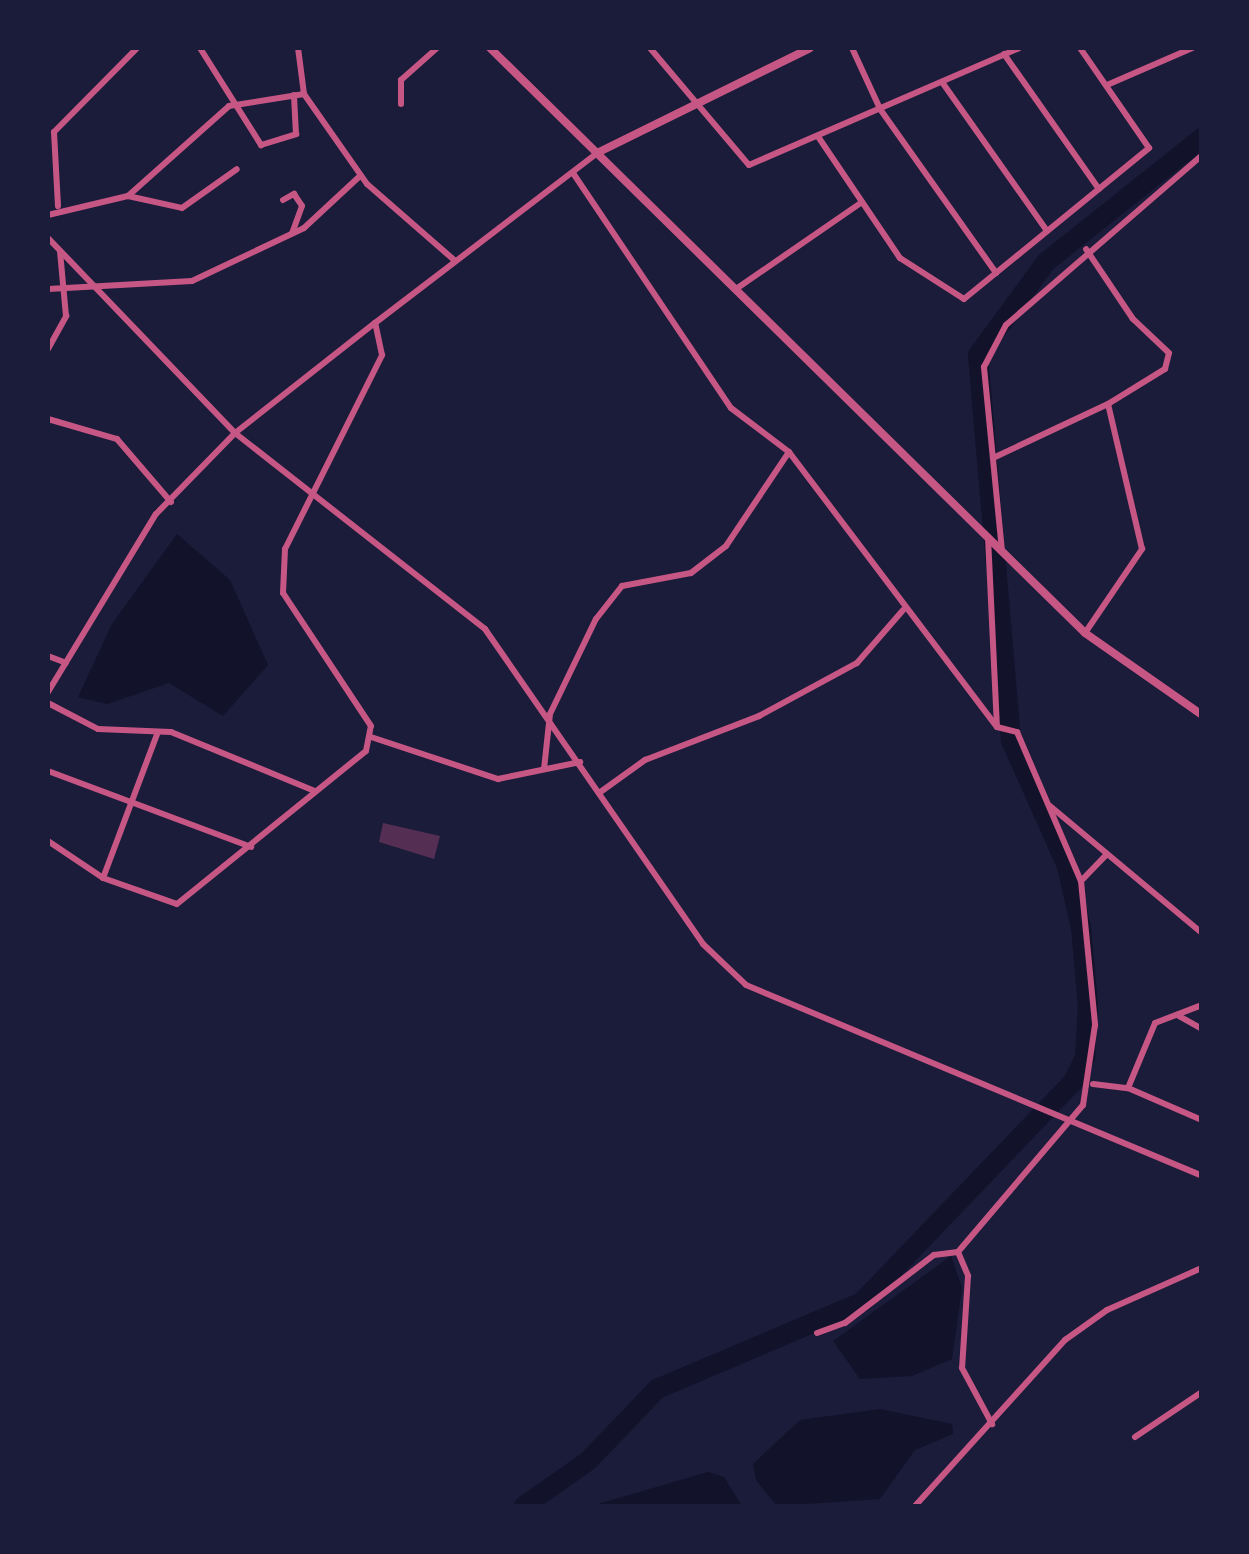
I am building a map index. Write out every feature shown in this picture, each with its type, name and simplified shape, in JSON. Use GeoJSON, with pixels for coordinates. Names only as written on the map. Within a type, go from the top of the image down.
{"type":"FeatureCollection","features":[{"type":"Feature","properties":{"kind":"street"},"geometry":{"type":"LineString","coordinates":[[58,206],[51,130],[137,48]]}},
{"type":"Feature","properties":{"kind":"street"},"geometry":{"type":"LineString","coordinates":[[200,48],[229,106],[260,145],[296,134],[294,96]]}},
{"type":"Feature","properties":{"kind":"street"},"geometry":{"type":"LineString","coordinates":[[298,48],[304,94],[360,176],[454,260]]}},
{"type":"Feature","properties":{"kind":"street"},"geometry":{"type":"LineString","coordinates":[[401,104],[402,80],[436,48]]}},
{"type":"Feature","properties":{"kind":"street"},"geometry":{"type":"LineString","coordinates":[[490,48],[1085,633],[1202,715]]}},
{"type":"Feature","properties":{"kind":"street"},"geometry":{"type":"LineString","coordinates":[[650,48],[740,164],[818,138],[1018,48]]}},
{"type":"Feature","properties":{"kind":"street"},"geometry":{"type":"LineString","coordinates":[[48,688],[148,524],[235,433],[597,153],[691,103],[810,48]]}},
{"type":"Feature","properties":{"kind":"street"},"geometry":{"type":"LineString","coordinates":[[852,48],[880,109],[996,273]]}},
{"type":"Feature","properties":{"kind":"street"},"geometry":{"type":"LineString","coordinates":[[818,138],[900,258],[964,300],[1149,148],[1080,48]]}},
{"type":"Feature","properties":{"kind":"street"},"geometry":{"type":"LineString","coordinates":[[1107,85],[1192,48]]}},
{"type":"Feature","properties":{"kind":"street"},"geometry":{"type":"LineString","coordinates":[[1004,54],[1099,189]]}},
{"type":"Feature","properties":{"kind":"street"},"geometry":{"type":"LineString","coordinates":[[942,82],[1048,231]]}},
{"type":"Feature","properties":{"kind":"street"},"geometry":{"type":"LineString","coordinates":[[128,196],[229,106],[304,94]]}},
{"type":"Feature","properties":{"kind":"street"},"geometry":{"type":"LineString","coordinates":[[1002,552],[984,366],[1006,326],[1086,249],[1202,155]]}},
{"type":"Feature","properties":{"kind":"street"},"geometry":{"type":"LineString","coordinates":[[48,215],[58,206],[128,196],[182,208],[236,169]]}},
{"type":"Feature","properties":{"kind":"street"},"geometry":{"type":"LineString","coordinates":[[574,174],[731,408],[789,452],[903,610],[997,727],[1017,732],[1081,881],[1093,1084],[1072,1115],[958,1252],[934,1255],[845,1323],[816,1333]]}},
{"type":"Feature","properties":{"kind":"street"},"geometry":{"type":"LineString","coordinates":[[48,289],[192,281],[292,234],[360,176]]}},
{"type":"Feature","properties":{"kind":"street"},"geometry":{"type":"LineString","coordinates":[[283,200],[294,194],[302,206],[292,234]]}},
{"type":"Feature","properties":{"kind":"street"},"geometry":{"type":"LineString","coordinates":[[736,289],[862,202]]}},
{"type":"Feature","properties":{"kind":"street"},"geometry":{"type":"LineString","coordinates":[[48,238],[235,433],[485,629],[550,714],[703,944],[746,985],[1072,1115],[1202,1176]]}},
{"type":"Feature","properties":{"kind":"street"},"geometry":{"type":"LineString","coordinates":[[993,458],[1108,404],[1165,369],[1169,353],[1086,249]]}},
{"type":"Feature","properties":{"kind":"street"},"geometry":{"type":"LineString","coordinates":[[48,349],[66,316],[58,287],[60,250]]}},
{"type":"Feature","properties":{"kind":"street"},"geometry":{"type":"LineString","coordinates":[[376,324],[382,354],[311,490],[285,550],[282,593],[371,737],[498,778],[580,762]]}},
{"type":"Feature","properties":{"kind":"street"},"geometry":{"type":"LineString","coordinates":[[1085,633],[1142,549],[1108,404]]}},
{"type":"Feature","properties":{"kind":"street"},"geometry":{"type":"LineString","coordinates":[[48,419],[117,439],[171,502]]}},
{"type":"Feature","properties":{"kind":"street"},"geometry":{"type":"LineString","coordinates":[[544,770],[550,714],[589,628],[622,586],[690,573],[726,546],[789,452]]}},
{"type":"Feature","properties":{"kind":"street"},"geometry":{"type":"LineString","coordinates":[[988,537],[997,727]]}},
{"type":"Feature","properties":{"kind":"street"},"geometry":{"type":"LineString","coordinates":[[599,793],[645,760],[843,672],[877,646],[903,610]]}},
{"type":"Feature","properties":{"kind":"street"},"geometry":{"type":"LineString","coordinates":[[48,656],[66,663]]}},
{"type":"Feature","properties":{"kind":"street"},"geometry":{"type":"LineString","coordinates":[[48,702],[98,729],[158,732],[315,791]]}},
{"type":"Feature","properties":{"kind":"street"},"geometry":{"type":"LineString","coordinates":[[103,878],[158,732]]}},
{"type":"Feature","properties":{"kind":"street"},"geometry":{"type":"LineString","coordinates":[[48,841],[103,878],[178,904],[252,847],[315,791],[348,772],[371,737]]}},
{"type":"Feature","properties":{"kind":"street"},"geometry":{"type":"LineString","coordinates":[[48,771],[252,847]]}},
{"type":"Feature","properties":{"kind":"street"},"geometry":{"type":"LineString","coordinates":[[1050,805],[1202,933]]}},
{"type":"Feature","properties":{"kind":"street"},"geometry":{"type":"LineString","coordinates":[[1081,881],[1108,854]]}},
{"type":"Feature","properties":{"kind":"street"},"geometry":{"type":"LineString","coordinates":[[1128,1088],[1155,1023],[1202,1004]]}},
{"type":"Feature","properties":{"kind":"street"},"geometry":{"type":"LineString","coordinates":[[1177,1014],[1202,1029]]}},
{"type":"Feature","properties":{"kind":"street"},"geometry":{"type":"LineString","coordinates":[[1093,1084],[1128,1088],[1202,1120]]}},
{"type":"Feature","properties":{"kind":"street"},"geometry":{"type":"LineString","coordinates":[[958,1252],[968,1276],[962,1368],[992,1424]]}},
{"type":"Feature","properties":{"kind":"street"},"geometry":{"type":"LineString","coordinates":[[915,1506],[1065,1340],[1107,1310],[1202,1268]]}},
{"type":"Feature","properties":{"kind":"street"},"geometry":{"type":"LineString","coordinates":[[1135,1438],[1202,1392]]}},
{"type":"Feature","properties":{"kind":"shaded area"},"geometry":{"type":"Polygon","coordinates":[[[177,534],[230,580],[268,665],[223,716],[169,683],[107,704],[78,697],[112,624],[177,534]]]}},
{"type":"Feature","properties":{"kind":"shaded area"},"geometry":{"type":"Polygon","coordinates":[[[951,1256],[962,1288],[952,1359],[912,1376],[860,1379],[833,1341],[951,1256]]]}},
{"type":"Feature","properties":{"kind":"shaded area"},"geometry":{"type":"Polygon","coordinates":[[[880,1409],[952,1424],[953,1434],[915,1450],[880,1499],[777,1506],[756,1480],[753,1464],[800,1420],[880,1409]]]}},
{"type":"Feature","properties":{"kind":"shaded area"},"geometry":{"type":"Polygon","coordinates":[[[708,1472],[724,1477],[742,1506],[591,1506],[708,1472]]]}},
{"type":"Feature","properties":{"kind":"building"},"geometry":{"type":"Polygon","coordinates":[[[383,823],[440,836],[434,859],[379,842],[383,823]]]}},
{"type":"Feature","properties":{"kind":"waterway"},"geometry":{"type":"LineString","coordinates":[[524,1506],[588,1461],[657,1389],[862,1302],[1073,1082],[1085,1057],[1088,1006],[1081,928],[1067,866],[1011,740],[978,355],[1046,262],[1202,138]]}}]}
